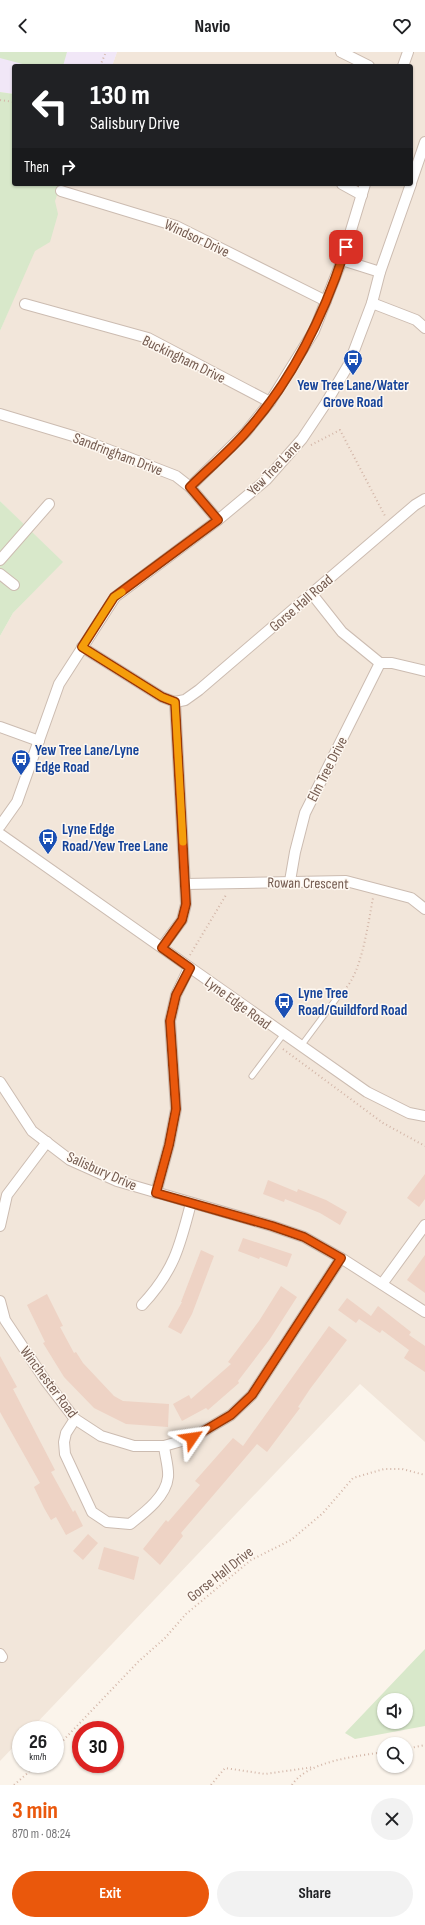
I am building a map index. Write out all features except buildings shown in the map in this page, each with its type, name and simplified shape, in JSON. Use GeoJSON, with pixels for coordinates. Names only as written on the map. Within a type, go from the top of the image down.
{"type":"FeatureCollection","features":[{"type":"Feature","properties":{"kind":"street"},"geometry":{"type":"LineString","coordinates":[[341,52],[365,64]]}},
{"type":"Feature","properties":{"kind":"street"},"geometry":{"type":"LineString","coordinates":[[404,64],[408,52]]}},
{"type":"Feature","properties":{"kind":"street","name":"Yew Tree Lane"},"geometry":{"type":"LineString","coordinates":[[413,177],[425,142]]}},
{"type":"Feature","properties":{"kind":"street"},"geometry":{"type":"LineString","coordinates":[[346,186],[362,195]]}},
{"type":"Feature","properties":{"kind":"street"},"geometry":{"type":"LineString","coordinates":[[190,487],[246,432],[270,402],[314,332],[342,260],[364,186]]}},
{"type":"Feature","properties":{"kind":"street","name":"Yew Tree Lane"},"geometry":{"type":"LineString","coordinates":[[0,826],[17,802],[59,684],[114,597],[218,520],[266,480],[302,439],[326,403],[349,364],[372,303],[380,272],[410,186]]}},
{"type":"Feature","properties":{"kind":"street","name":"Windsor Drive"},"geometry":{"type":"LineString","coordinates":[[61,191],[176,226],[326,301]]}},
{"type":"Feature","properties":{"kind":"street"},"geometry":{"type":"LineString","coordinates":[[342,260],[380,272]]}},
{"type":"Feature","properties":{"kind":"street"},"geometry":{"type":"LineString","coordinates":[[372,303],[416,320],[425,328]]}},
{"type":"Feature","properties":{"kind":"street","name":"Buckingham Drive"},"geometry":{"type":"LineString","coordinates":[[25,304],[148,338],[270,402]]}},
{"type":"Feature","properties":{"kind":"street","name":"Sandringham Drive"},"geometry":{"type":"LineString","coordinates":[[0,414],[73,436],[176,476],[190,487],[218,520]]}},
{"type":"Feature","properties":{"kind":"street","name":"Gorse Hall Road"},"geometry":{"type":"LineString","coordinates":[[175,702],[186,700],[199,690],[415,505],[425,499]]}},
{"type":"Feature","properties":{"kind":"street"},"geometry":{"type":"LineString","coordinates":[[0,560],[49,504]]}},
{"type":"Feature","properties":{"kind":"street"},"geometry":{"type":"LineString","coordinates":[[0,574],[14,585]]}},
{"type":"Feature","properties":{"kind":"street"},"geometry":{"type":"LineString","coordinates":[[312,594],[342,632],[380,663],[392,663],[425,671]]}},
{"type":"Feature","properties":{"kind":"street"},"geometry":{"type":"LineString","coordinates":[[82,647],[162,697],[175,702],[185,884],[185,913],[178,926],[162,948]]}},
{"type":"Feature","properties":{"kind":"street","name":"Elm Tree Drive"},"geometry":{"type":"LineString","coordinates":[[290,881],[295,852],[305,813],[380,663]]}},
{"type":"Feature","properties":{"kind":"street"},"geometry":{"type":"LineString","coordinates":[[0,726],[39,741]]}},
{"type":"Feature","properties":{"kind":"street","name":"Lyne Edge Road"},"geometry":{"type":"LineString","coordinates":[[0,834],[283,1035],[367,1092],[409,1113],[425,1116]]}},
{"type":"Feature","properties":{"kind":"street","name":"Rowan Crescent"},"geometry":{"type":"LineString","coordinates":[[185,884],[346,881],[411,898],[425,909]]}},
{"type":"Feature","properties":{"kind":"street"},"geometry":{"type":"LineString","coordinates":[[156,1193],[169,1145],[176,1109],[170,1021],[176,995],[187,966]]}},
{"type":"Feature","properties":{"kind":"street","name":"Salisbury Drive"},"geometry":{"type":"LineString","coordinates":[[0,1082],[32,1131],[70,1160],[117,1181],[272,1226],[304,1237],[341,1258],[425,1312]]}},
{"type":"Feature","properties":{"kind":"street"},"geometry":{"type":"LineString","coordinates":[[0,1226],[7,1195],[47,1142]]}},
{"type":"Feature","properties":{"kind":"street"},"geometry":{"type":"LineString","coordinates":[[142,1305],[158,1289],[176,1258],[191,1203]]}},
{"type":"Feature","properties":{"kind":"street"},"geometry":{"type":"LineString","coordinates":[[382,1284],[425,1225]]}},
{"type":"Feature","properties":{"kind":"street","name":"Winchester Road"},"geometry":{"type":"LineString","coordinates":[[0,1301],[5,1320],[45,1380],[75,1419],[101,1436],[134,1446],[164,1446],[192,1438],[231,1415],[252,1395],[341,1258]]}},
{"type":"Feature","properties":{"kind":"street"},"geometry":{"type":"LineString","coordinates":[[75,1419],[66,1433],[64,1442],[65,1454],[92,1512],[107,1522],[130,1524],[146,1511],[164,1491],[168,1477],[164,1446]]}},
{"type":"Feature","properties":{"kind":"lane"},"geometry":{"type":"LineString","coordinates":[[301,1047],[339,995]]}},
{"type":"Feature","properties":{"kind":"lane"},"geometry":{"type":"LineString","coordinates":[[252,1076],[283,1035]]}},
{"type":"Feature","properties":{"kind":"path"},"geometry":{"type":"LineString","coordinates":[[101,64],[106,52]]}},
{"type":"Feature","properties":{"kind":"path"},"geometry":{"type":"LineString","coordinates":[[0,100],[12,102]]}},
{"type":"Feature","properties":{"kind":"path"},"geometry":{"type":"LineString","coordinates":[[302,439],[310,446],[340,430],[391,526]]}},
{"type":"Feature","properties":{"kind":"path"},"geometry":{"type":"LineString","coordinates":[[187,966],[228,891],[229,883]]}},
{"type":"Feature","properties":{"kind":"path"},"geometry":{"type":"LineString","coordinates":[[339,995],[350,984],[363,948],[375,889]]}},
{"type":"Feature","properties":{"kind":"path"},"geometry":{"type":"LineString","coordinates":[[276,1044],[347,1098],[383,1123],[425,1146]]}},
{"type":"Feature","properties":{"kind":"path","name":"Gorse Hall Drive"},"geometry":{"type":"LineString","coordinates":[[64,1739],[138,1662],[165,1638],[186,1614],[252,1560],[291,1540],[323,1513],[353,1478],[384,1469],[402,1469],[425,1475]]}},
{"type":"Feature","properties":{"kind":"path"},"geometry":{"type":"LineString","coordinates":[[413,1748],[425,1745]]}},
{"type":"Feature","properties":{"kind":"path"},"geometry":{"type":"LineString","coordinates":[[211,1785],[225,1768],[265,1774],[314,1767],[377,1754]]}},
{"type":"Feature","properties":{"kind":"path"},"geometry":{"type":"LineString","coordinates":[[292,1785],[296,1779],[314,1767]]}},
{"type":"Feature","properties":{"kind":"path"},"geometry":{"type":"LineString","coordinates":[[14,1785],[28,1773]]}},
{"type":"Feature","properties":{"kind":"shaded area"},"geometry":{"type":"Polygon","coordinates":[[[0,52],[117,52],[113,64],[12,64],[12,94],[0,92],[0,52]]]}},
{"type":"Feature","properties":{"kind":"shaded area"},"geometry":{"type":"Polygon","coordinates":[[[117,52],[425,52],[425,1442],[360,1384],[39,1721],[12,1721],[12,1748],[0,1761],[0,636],[13,613],[62,562],[0,501],[0,331],[60,186],[413,186],[413,64],[113,64],[117,52]]]}},
{"type":"Feature","properties":{"kind":"green space"},"geometry":{"type":"Polygon","coordinates":[[[0,52],[67,52],[64,64],[22,64],[0,58],[0,52]]]}},
{"type":"Feature","properties":{"kind":"green space"},"geometry":{"type":"Polygon","coordinates":[[[0,92],[12,94],[12,186],[60,186],[55,201],[58,214],[50,242],[35,251],[0,331],[0,92]]]}},
{"type":"Feature","properties":{"kind":"green space"},"geometry":{"type":"Polygon","coordinates":[[[0,501],[63,562],[13,613],[0,636],[0,501]]]}},
{"type":"Feature","properties":{"kind":"green space"},"geometry":{"type":"Polygon","coordinates":[[[425,1649],[425,1726],[413,1728],[413,1693],[383,1693],[425,1649]]]}},
{"type":"Feature","properties":{"kind":"green space"},"geometry":{"type":"Polygon","coordinates":[[[377,1699],[377,1729],[409,1729],[355,1739],[345,1733],[377,1699]]]}},
{"type":"Feature","properties":{"kind":"slow traffic"},"geometry":{"type":"LineString","coordinates":[[122,592],[114,597],[82,647],[162,697],[175,702],[183,842]]}},
{"type":"Feature","properties":{"kind":"place","name":"Yew Tree Lane/Water Grove Road"},"geometry":{"type":"Point","coordinates":[353,376]}},
{"type":"Feature","properties":{"kind":"place","name":"Yew Tree Lane/Lyne Edge Road"},"geometry":{"type":"Point","coordinates":[21,776]}},
{"type":"Feature","properties":{"kind":"place","name":"Lyne Edge Road/Yew Tree Lane"},"geometry":{"type":"Point","coordinates":[48,855]}},
{"type":"Feature","properties":{"kind":"place","name":"Lyne Tree Road/Guildford Road"},"geometry":{"type":"Point","coordinates":[284,1019]}},
{"type":"Feature","properties":{"kind":"route"},"geometry":{"type":"LineString","coordinates":[[192,1438],[231,1415],[252,1395],[341,1258],[304,1237],[272,1226],[156,1193],[169,1145],[176,1109],[170,1021],[176,995],[190,968],[162,948],[182,920],[185,913],[186,904],[175,702],[162,697],[82,647],[114,597],[218,520],[190,487],[246,432],[270,402],[314,332],[346,247]]}}]}
